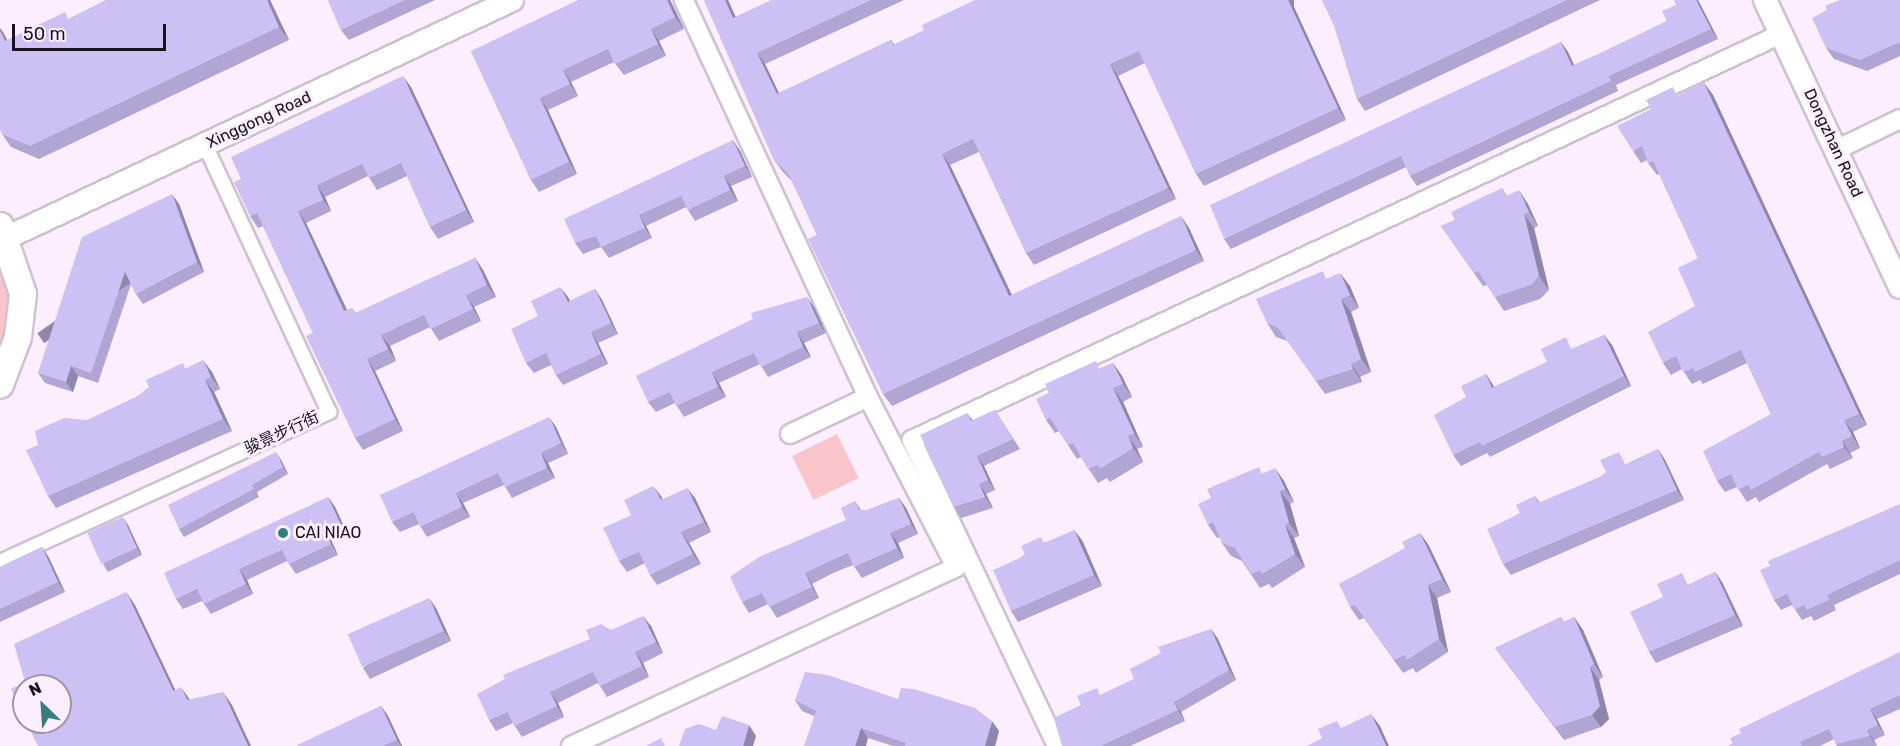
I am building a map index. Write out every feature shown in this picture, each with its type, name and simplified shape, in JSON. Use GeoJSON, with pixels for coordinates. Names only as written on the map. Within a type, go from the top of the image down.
{"type":"FeatureCollection","features":[{"type":"Feature","properties":{"kind":"main road"},"geometry":{"type":"LineString","coordinates":[[0,385],[16,345],[22,301],[20,275],[3,232]]}},
{"type":"Feature","properties":{"kind":"street","name":"Xinggong Road"},"geometry":{"type":"LineString","coordinates":[[3,232],[204,146],[512,0]]}},
{"type":"Feature","properties":{"kind":"street"},"geometry":{"type":"LineString","coordinates":[[571,746],[956,567],[868,397],[684,0]]}},
{"type":"Feature","properties":{"kind":"street","name":"Dongzhan Road"},"geometry":{"type":"LineString","coordinates":[[1765,0],[1900,287]]}},
{"type":"Feature","properties":{"kind":"street"},"geometry":{"type":"LineString","coordinates":[[1057,746],[912,440],[1781,34]]}},
{"type":"Feature","properties":{"kind":"street"},"geometry":{"type":"LineString","coordinates":[[1836,150],[1900,120]]}},
{"type":"Feature","properties":{"kind":"street","name":"骏景步行街"},"geometry":{"type":"LineString","coordinates":[[0,562],[329,412],[204,146]]}},
{"type":"Feature","properties":{"kind":"street"},"geometry":{"type":"LineString","coordinates":[[790,434],[868,397]]}},
{"type":"Feature","properties":{"kind":"shaded area"},"geometry":{"type":"Polygon","coordinates":[[[0,249],[10,286],[0,358],[0,249]]]}},
{"type":"Feature","properties":{"kind":"shaded area"},"geometry":{"type":"Polygon","coordinates":[[[837,434],[858,478],[814,500],[792,456],[837,434]]]}},
{"type":"Feature","properties":{"kind":"building"},"geometry":{"type":"Polygon","coordinates":[[[106,0],[267,0],[279,27],[30,146],[2,134],[0,130],[0,31],[5,41],[65,12],[68,19],[106,0]]]}},
{"type":"Feature","properties":{"kind":"building"},"geometry":{"type":"Polygon","coordinates":[[[328,0],[405,0],[341,30],[328,0]]]}},
{"type":"Feature","properties":{"kind":"building"},"geometry":{"type":"Polygon","coordinates":[[[578,0],[667,0],[675,17],[651,29],[658,44],[615,64],[608,49],[563,70],[570,84],[540,98],[569,162],[531,180],[471,51],[578,0]]]}},
{"type":"Feature","properties":{"kind":"building"},"geometry":{"type":"Polygon","coordinates":[[[704,0],[725,0],[733,18],[772,0],[871,0],[757,53],[777,94],[891,40],[893,45],[924,30],[922,25],[975,0],[1288,0],[1338,108],[1196,174],[1139,51],[1110,64],[1168,188],[1026,253],[973,139],[942,154],[1009,296],[1181,216],[1196,250],[883,394],[808,239],[817,235],[789,175],[774,160],[704,0]]]}},
{"type":"Feature","properties":{"kind":"building"},"geometry":{"type":"Polygon","coordinates":[[[1322,0],[1567,0],[1357,99],[1334,25],[1322,0]]]}},
{"type":"Feature","properties":{"kind":"building"},"geometry":{"type":"Polygon","coordinates":[[[1674,0],[1696,0],[1711,29],[1609,76],[1611,81],[1410,176],[1401,156],[1224,239],[1210,205],[1561,42],[1572,66],[1667,21],[1662,11],[1676,5],[1674,0]]]}},
{"type":"Feature","properties":{"kind":"building"},"geometry":{"type":"Polygon","coordinates":[[[1840,0],[1900,0],[1900,42],[1860,60],[1826,48],[1812,18],[1827,10],[1825,6],[1840,0]]]}},
{"type":"Feature","properties":{"kind":"building"},"geometry":{"type":"Polygon","coordinates":[[[403,76],[466,210],[430,227],[401,163],[369,178],[362,164],[317,185],[323,200],[298,211],[344,311],[352,308],[355,313],[475,258],[487,285],[466,295],[473,309],[431,329],[424,315],[381,335],[388,349],[367,359],[395,419],[355,438],[306,336],[313,333],[257,213],[250,216],[234,182],[241,179],[231,157],[403,76]]]}},
{"type":"Feature","properties":{"kind":"building"},"geometry":{"type":"Polygon","coordinates":[[[1704,83],[1859,414],[1844,420],[1852,436],[1842,441],[1844,447],[1822,457],[1819,452],[1751,490],[1748,485],[1738,490],[1731,474],[1717,481],[1703,451],[1771,414],[1741,350],[1695,372],[1693,368],[1683,372],[1676,356],[1663,363],[1648,332],[1695,306],[1678,268],[1698,258],[1653,161],[1648,163],[1642,146],[1633,151],[1617,126],[1651,109],[1646,100],[1673,87],[1677,96],[1704,83]]]}},
{"type":"Feature","properties":{"kind":"building"},"geometry":{"type":"Polygon","coordinates":[[[733,140],[745,166],[724,176],[730,190],[688,210],[681,196],[639,215],[645,228],[601,247],[596,236],[575,243],[564,219],[733,140]]]}},
{"type":"Feature","properties":{"kind":"building"},"geometry":{"type":"Polygon","coordinates":[[[1502,188],[1506,196],[1519,190],[1529,212],[1524,214],[1539,276],[1531,285],[1495,297],[1478,271],[1474,273],[1441,226],[1455,220],[1451,212],[1502,188]]]}},
{"type":"Feature","properties":{"kind":"building"},"geometry":{"type":"Polygon","coordinates":[[[172,194],[197,262],[136,294],[125,272],[91,373],[71,366],[66,382],[38,373],[82,237],[172,194]]]}},
{"type":"Feature","properties":{"kind":"building"},"geometry":{"type":"Polygon","coordinates":[[[1323,271],[1326,279],[1340,273],[1350,295],[1341,299],[1361,359],[1351,364],[1353,369],[1316,381],[1278,328],[1267,323],[1256,299],[1323,271]]]}},
{"type":"Feature","properties":{"kind":"building"},"geometry":{"type":"Polygon","coordinates":[[[560,287],[568,302],[595,289],[611,323],[591,332],[601,354],[556,375],[546,353],[526,363],[511,329],[538,316],[531,301],[560,287]]]}},
{"type":"Feature","properties":{"kind":"building"},"geometry":{"type":"Polygon","coordinates":[[[807,297],[819,323],[797,332],[803,347],[761,367],[754,353],[712,372],[718,387],[676,406],[670,392],[648,402],[636,376],[753,319],[751,313],[807,297]]]}},
{"type":"Feature","properties":{"kind":"building"},"geometry":{"type":"Polygon","coordinates":[[[1604,335],[1624,376],[1482,446],[1480,442],[1453,455],[1434,415],[1466,397],[1461,386],[1486,374],[1492,388],[1547,362],[1541,349],[1566,337],[1571,349],[1604,335]]]}},
{"type":"Feature","properties":{"kind":"building"},"geometry":{"type":"Polygon","coordinates":[[[203,360],[211,377],[205,380],[223,419],[48,496],[26,450],[38,445],[35,431],[64,418],[87,420],[138,396],[149,387],[146,380],[183,363],[185,369],[203,360]]]}},
{"type":"Feature","properties":{"kind":"building"},"geometry":{"type":"Polygon","coordinates":[[[1096,361],[1099,369],[1113,363],[1123,384],[1113,388],[1134,433],[1128,436],[1133,448],[1100,469],[1098,465],[1088,469],[1073,443],[1068,445],[1050,418],[1046,420],[1036,399],[1049,393],[1045,384],[1096,361]]]}},
{"type":"Feature","properties":{"kind":"building"},"geometry":{"type":"Polygon","coordinates":[[[995,410],[1013,439],[977,456],[988,480],[979,484],[985,497],[954,507],[920,435],[967,413],[971,421],[995,410]]]}},
{"type":"Feature","properties":{"kind":"building"},"geometry":{"type":"Polygon","coordinates":[[[549,417],[561,443],[541,453],[547,468],[505,487],[498,473],[456,493],[462,507],[420,527],[414,512],[392,522],[380,495],[549,417]]]}},
{"type":"Feature","properties":{"kind":"building"},"geometry":{"type":"Polygon","coordinates":[[[1658,449],[1677,490],[1503,564],[1487,529],[1520,513],[1516,505],[1535,496],[1538,503],[1600,477],[1606,472],[1600,460],[1619,452],[1625,464],[1658,449]]]}},
{"type":"Feature","properties":{"kind":"building"},"geometry":{"type":"Polygon","coordinates":[[[276,452],[283,467],[252,485],[254,489],[179,529],[168,505],[276,452]]]}},
{"type":"Feature","properties":{"kind":"building"},"geometry":{"type":"Polygon","coordinates":[[[1259,467],[1262,474],[1275,468],[1285,489],[1280,491],[1289,523],[1285,525],[1295,554],[1262,574],[1260,570],[1251,574],[1235,548],[1222,543],[1213,522],[1208,525],[1198,504],[1211,498],[1207,489],[1259,467]]]}},
{"type":"Feature","properties":{"kind":"building"},"geometry":{"type":"Polygon","coordinates":[[[653,486],[661,500],[687,488],[704,522],[681,532],[693,554],[650,575],[639,552],[619,561],[603,528],[631,515],[624,500],[653,486]]]}},
{"type":"Feature","properties":{"kind":"building"},"geometry":{"type":"Polygon","coordinates":[[[328,497],[340,523],[324,530],[331,544],[289,564],[282,550],[239,569],[246,584],[204,604],[197,589],[176,599],[164,573],[328,497]]]}},
{"type":"Feature","properties":{"kind":"building"},"geometry":{"type":"Polygon","coordinates":[[[899,498],[911,524],[890,533],[897,548],[854,567],[848,553],[826,563],[805,573],[812,587],[769,607],[762,593],[742,602],[730,577],[759,557],[846,520],[841,508],[855,501],[859,510],[867,510],[899,498]]]}},
{"type":"Feature","properties":{"kind":"building"},"geometry":{"type":"Polygon","coordinates":[[[1900,504],[1900,560],[1827,595],[1829,600],[1807,610],[1804,605],[1795,610],[1787,594],[1774,600],[1760,570],[1770,566],[1768,561],[1900,504]]]}},
{"type":"Feature","properties":{"kind":"building"},"geometry":{"type":"Polygon","coordinates":[[[123,517],[137,548],[101,564],[87,533],[123,517]]]}},
{"type":"Feature","properties":{"kind":"building"},"geometry":{"type":"Polygon","coordinates":[[[1074,530],[1094,575],[1011,611],[993,570],[1025,554],[1021,546],[1041,537],[1044,543],[1074,530]]]}},
{"type":"Feature","properties":{"kind":"building"},"geometry":{"type":"Polygon","coordinates":[[[1420,533],[1442,579],[1428,585],[1439,639],[1407,660],[1405,655],[1394,660],[1355,605],[1350,607],[1339,584],[1405,548],[1402,542],[1420,533]]]}},
{"type":"Feature","properties":{"kind":"building"},"geometry":{"type":"Polygon","coordinates":[[[42,547],[58,582],[0,609],[0,567],[42,547]]]}},
{"type":"Feature","properties":{"kind":"building"},"geometry":{"type":"Polygon","coordinates":[[[1715,572],[1735,615],[1649,652],[1630,612],[1663,597],[1657,584],[1682,573],[1688,585],[1715,572]]]}},
{"type":"Feature","properties":{"kind":"building"},"geometry":{"type":"Polygon","coordinates":[[[126,592],[173,691],[181,687],[187,700],[223,692],[248,746],[38,746],[32,734],[72,734],[72,674],[23,674],[14,644],[126,592]]]}},
{"type":"Feature","properties":{"kind":"building"},"geometry":{"type":"Polygon","coordinates":[[[429,598],[444,631],[362,667],[348,634],[429,598]]]}},
{"type":"Feature","properties":{"kind":"building"},"geometry":{"type":"Polygon","coordinates":[[[643,616],[656,642],[635,652],[642,666],[600,686],[593,672],[550,692],[557,706],[514,726],[508,712],[489,720],[477,694],[505,679],[503,675],[590,639],[586,630],[601,624],[611,630],[643,616]]]}},
{"type":"Feature","properties":{"kind":"building"},"geometry":{"type":"Polygon","coordinates":[[[1561,617],[1563,622],[1574,617],[1594,664],[1590,667],[1600,706],[1592,715],[1555,727],[1495,648],[1561,617]]]}},
{"type":"Feature","properties":{"kind":"building"},"geometry":{"type":"Polygon","coordinates":[[[1211,629],[1229,670],[1174,702],[1178,710],[1101,746],[1062,746],[1054,718],[1081,705],[1077,696],[1097,688],[1100,695],[1134,679],[1130,669],[1161,653],[1158,647],[1211,629]]]}},
{"type":"Feature","properties":{"kind":"building"},"geometry":{"type":"Polygon","coordinates":[[[1900,652],[1900,695],[1870,709],[1878,725],[1867,730],[1870,736],[1836,744],[1829,729],[1800,742],[1802,746],[1728,746],[1733,744],[1730,738],[1741,733],[1739,729],[1900,652]]]}},
{"type":"Feature","properties":{"kind":"building"},"geometry":{"type":"Polygon","coordinates":[[[805,672],[828,675],[898,699],[901,688],[914,689],[975,708],[992,721],[985,746],[905,746],[906,743],[861,728],[855,746],[804,746],[816,711],[795,700],[805,672]]]}},
{"type":"Feature","properties":{"kind":"building"},"geometry":{"type":"Polygon","coordinates":[[[381,706],[397,740],[383,746],[297,745],[381,706]]]}},
{"type":"Feature","properties":{"kind":"building"},"geometry":{"type":"Polygon","coordinates":[[[1371,714],[1386,746],[1307,746],[1322,738],[1318,729],[1337,721],[1341,728],[1371,714]]]}},
{"type":"Feature","properties":{"kind":"building"},"geometry":{"type":"Polygon","coordinates":[[[722,716],[749,725],[743,746],[679,746],[685,729],[699,724],[716,730],[722,716]]]}},
{"type":"Feature","properties":{"kind":"building"},"geometry":{"type":"Polygon","coordinates":[[[661,738],[665,746],[646,746],[661,738]]]}},
{"type":"Feature","properties":{"kind":"place","name":"CAI NIAO"},"geometry":{"type":"Point","coordinates":[283,533]}}]}
